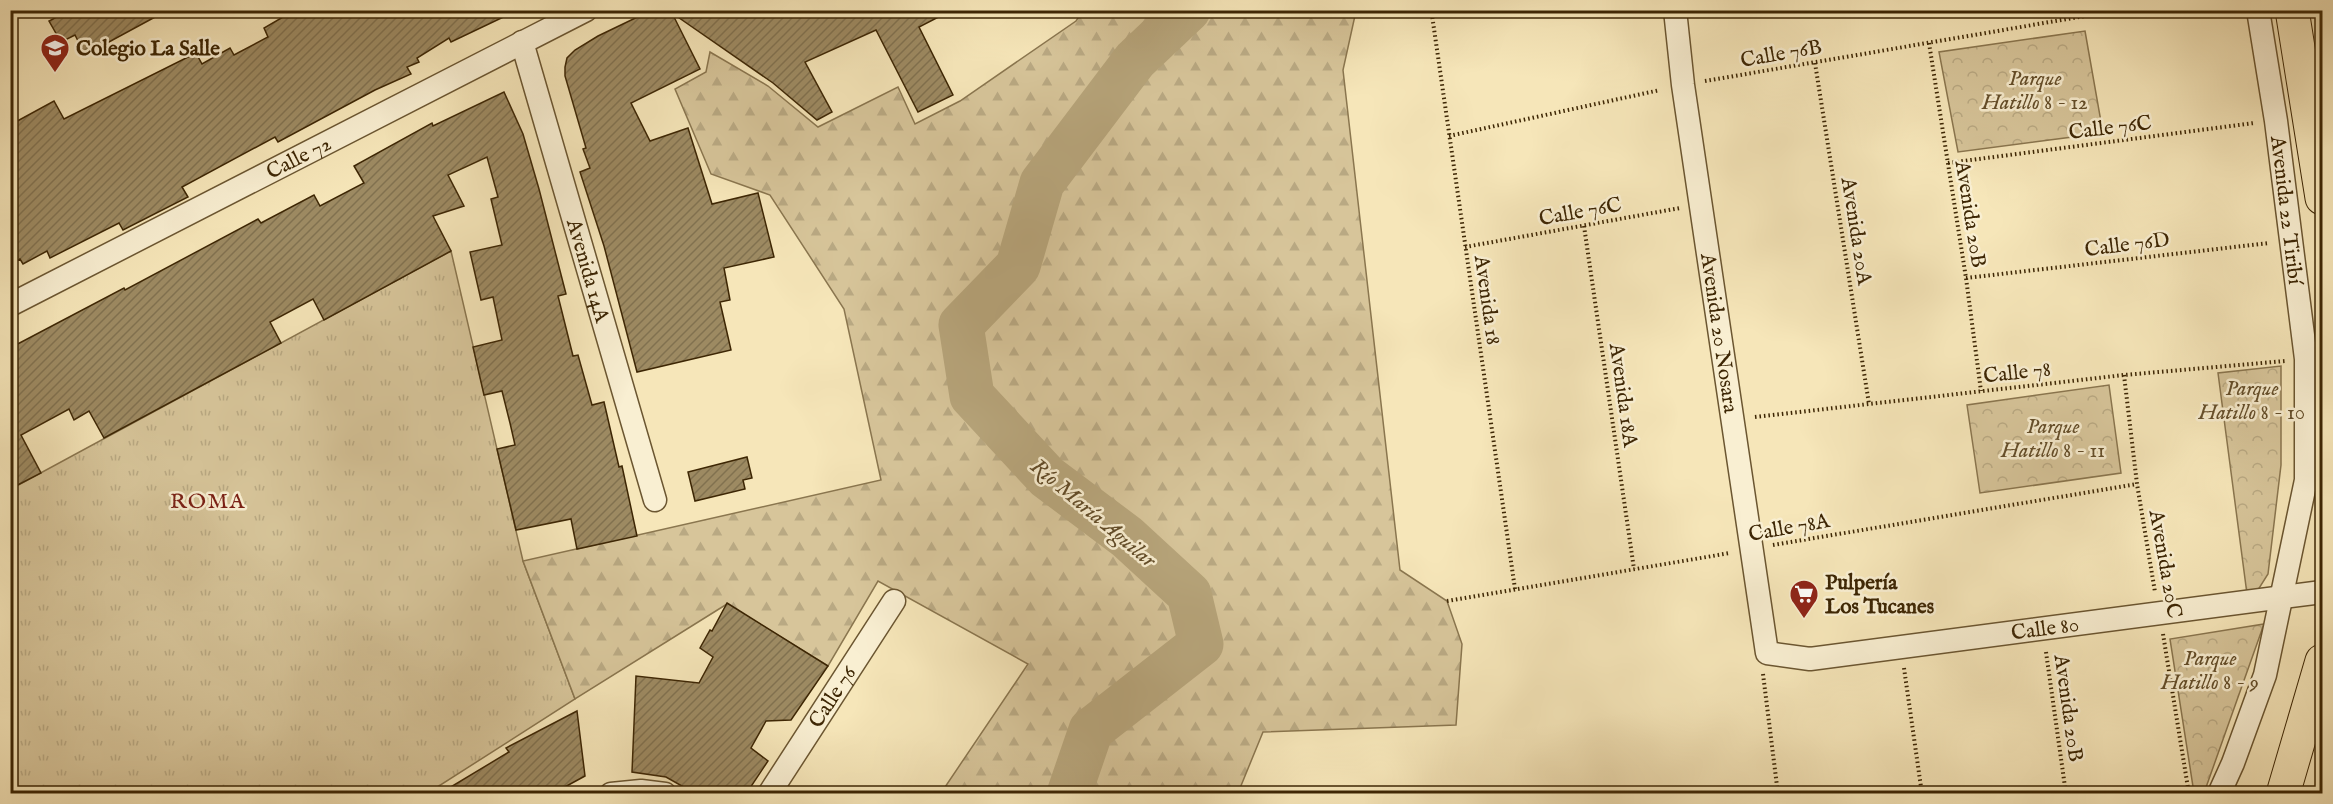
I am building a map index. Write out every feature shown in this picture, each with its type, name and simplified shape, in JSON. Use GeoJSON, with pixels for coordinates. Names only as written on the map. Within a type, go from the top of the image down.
{"type":"FeatureCollection","features":[{"type":"Feature","properties":{"kind":"highway"},"geometry":{"type":"LineString","coordinates":[[2292,10],[2322,198]]}},
{"type":"Feature","properties":{"kind":"highway"},"geometry":{"type":"LineString","coordinates":[[2283,794],[2322,661]]}},
{"type":"Feature","properties":{"kind":"street","name":"Calle 72"},"geometry":{"type":"LineString","coordinates":[[10,305],[586,10]]}},
{"type":"Feature","properties":{"kind":"street","name":"Avenida 20 Nosara"},"geometry":{"type":"LineString","coordinates":[[1675,10],[1683,85],[1767,653]]}},
{"type":"Feature","properties":{"kind":"street","name":"Avenida 22 Tiribí"},"geometry":{"type":"LineString","coordinates":[[2219,794],[2233,763],[2265,675],[2306,480],[2306,359],[2276,121],[2258,10]]}},
{"type":"Feature","properties":{"kind":"street","name":"Avenida 14A"},"geometry":{"type":"LineString","coordinates":[[522,42],[655,500]]}},
{"type":"Feature","properties":{"kind":"street","name":"Calle 80"},"geometry":{"type":"LineString","coordinates":[[1767,653],[1810,659],[2320,592]]}},
{"type":"Feature","properties":{"kind":"street","name":"Calle 76"},"geometry":{"type":"LineString","coordinates":[[769,794],[894,601]]}},
{"type":"Feature","properties":{"kind":"street"},"geometry":{"type":"LineString","coordinates":[[612,794],[641,791],[665,794]]}},
{"type":"Feature","properties":{"kind":"path","name":"Avenida 18"},"geometry":{"type":"LineString","coordinates":[[1456,10],[1432,15],[1515,589]]}},
{"type":"Feature","properties":{"kind":"path"},"geometry":{"type":"LineString","coordinates":[[2069,10],[2070,19]]}},
{"type":"Feature","properties":{"kind":"path","name":"Calle 76B"},"geometry":{"type":"LineString","coordinates":[[1449,136],[1683,85],[2120,10]]}},
{"type":"Feature","properties":{"kind":"path","name":"Avenida 20B"},"geometry":{"type":"LineString","coordinates":[[1929,43],[1966,278],[1981,391]]}},
{"type":"Feature","properties":{"kind":"path","name":"Avenida 20A"},"geometry":{"type":"LineString","coordinates":[[1815,63],[1869,404]]}},
{"type":"Feature","properties":{"kind":"path","name":"Calle 76C"},"geometry":{"type":"LineString","coordinates":[[1948,162],[2276,121]]}},
{"type":"Feature","properties":{"kind":"path","name":"Calle 76C"},"geometry":{"type":"LineString","coordinates":[[1465,247],[1701,204]]}},
{"type":"Feature","properties":{"kind":"path","name":"Avenida 18A"},"geometry":{"type":"LineString","coordinates":[[1584,226],[1634,569]]}},
{"type":"Feature","properties":{"kind":"path","name":"Calle 76D"},"geometry":{"type":"LineString","coordinates":[[1966,278],[2290,240]]}},
{"type":"Feature","properties":{"kind":"path","name":"Calle 78"},"geometry":{"type":"LineString","coordinates":[[1732,419],[2124,375],[2306,359]]}},
{"type":"Feature","properties":{"kind":"path","name":"Avenida 20C"},"geometry":{"type":"LineString","coordinates":[[2124,375],[2137,484],[2189,794]]}},
{"type":"Feature","properties":{"kind":"path","name":"Calle 78A"},"geometry":{"type":"LineString","coordinates":[[1447,601],[2137,484]]}},
{"type":"Feature","properties":{"kind":"path","name":"Avenida 20B"},"geometry":{"type":"LineString","coordinates":[[2042,628],[2066,794]]}},
{"type":"Feature","properties":{"kind":"path"},"geometry":{"type":"LineString","coordinates":[[1901,647],[1922,794]]}},
{"type":"Feature","properties":{"kind":"path"},"geometry":{"type":"LineString","coordinates":[[1767,653],[1762,679],[1778,794]]}},
{"type":"Feature","properties":{"kind":"green space"},"geometry":{"type":"Polygon","coordinates":[[[1083,11],[1356,11],[1343,70],[1400,570],[1447,601],[1462,644],[1456,725],[1263,732],[1238,793],[941,793],[1028,664],[878,581],[828,666],[727,604],[575,699],[523,561],[881,480],[844,309],[770,195],[711,174],[675,89],[706,72],[710,52],[768,86],[818,127],[898,87],[915,124],[960,101],[1076,21],[1083,11]]]}},
{"type":"Feature","properties":{"kind":"green space","name":"Parque Hatillo 8 - 12"},"geometry":{"type":"Polygon","coordinates":[[[2085,31],[2103,133],[1958,152],[1939,52],[2085,31]]]}},
{"type":"Feature","properties":{"kind":"green space"},"geometry":{"type":"Polygon","coordinates":[[[451,251],[523,561],[575,699],[428,793],[11,794],[11,489],[451,251]]]}},
{"type":"Feature","properties":{"kind":"green space","name":"Parque Hatillo 8 - 10"},"geometry":{"type":"Polygon","coordinates":[[[2281,366],[2281,465],[2268,574],[2258,590],[2247,594],[2218,373],[2281,366]]]}},
{"type":"Feature","properties":{"kind":"green space","name":"Parque Hatillo 8 - 11"},"geometry":{"type":"Polygon","coordinates":[[[2109,385],[2121,473],[1980,493],[1967,405],[2109,385]]]}},
{"type":"Feature","properties":{"kind":"green space","name":"Parque Hatillo 8 - 9"},"geometry":{"type":"Polygon","coordinates":[[[2264,624],[2204,793],[2194,793],[2170,639],[2264,624]]]}},
{"type":"Feature","properties":{"kind":"building"},"geometry":{"type":"Polygon","coordinates":[[[70,10],[168,10],[85,55],[75,35],[61,42],[49,21],[70,10]]]}},
{"type":"Feature","properties":{"kind":"building"},"geometry":{"type":"Polygon","coordinates":[[[295,10],[518,10],[451,42],[449,38],[417,58],[419,62],[407,67],[411,74],[375,90],[278,142],[275,137],[182,187],[188,197],[123,230],[119,223],[50,258],[47,251],[23,264],[20,259],[10,264],[10,125],[54,101],[64,119],[196,53],[202,64],[230,48],[234,55],[268,37],[264,28],[295,10]]]}},
{"type":"Feature","properties":{"kind":"building"},"geometry":{"type":"Polygon","coordinates":[[[652,10],[952,10],[919,27],[953,95],[918,112],[876,30],[805,62],[832,112],[817,120],[773,83],[672,13],[700,69],[631,103],[650,141],[688,128],[712,204],[758,193],[774,257],[724,268],[730,300],[720,302],[731,350],[637,372],[604,246],[580,172],[590,168],[583,149],[586,148],[565,76],[565,67],[567,58],[575,50],[598,36],[652,10]]]}},
{"type":"Feature","properties":{"kind":"building"},"geometry":{"type":"Polygon","coordinates":[[[504,92],[523,134],[539,189],[566,294],[558,296],[573,356],[578,355],[592,405],[604,402],[619,467],[622,466],[637,536],[577,549],[571,519],[516,530],[497,449],[515,445],[510,423],[502,391],[484,395],[473,347],[502,340],[493,297],[481,300],[470,252],[502,245],[491,199],[498,197],[487,157],[448,175],[464,206],[433,216],[451,251],[324,320],[313,299],[270,322],[281,343],[104,438],[89,411],[74,420],[69,409],[21,435],[41,473],[10,489],[10,348],[258,219],[261,223],[314,195],[320,206],[364,183],[354,166],[432,123],[433,126],[504,92]]]}},
{"type":"Feature","properties":{"kind":"building"},"geometry":{"type":"Polygon","coordinates":[[[747,457],[752,478],[743,480],[745,489],[695,501],[688,472],[747,457]]]}},
{"type":"Feature","properties":{"kind":"building"},"geometry":{"type":"Polygon","coordinates":[[[727,603],[828,666],[791,720],[766,721],[751,748],[768,761],[746,794],[696,794],[666,777],[632,772],[636,676],[699,683],[713,657],[700,648],[727,603]]]}},
{"type":"Feature","properties":{"kind":"building"},"geometry":{"type":"Polygon","coordinates":[[[577,711],[585,776],[552,794],[439,794],[509,752],[506,748],[577,711]]]}},
{"type":"Feature","properties":{"kind":"waterway","name":"Río María Aguilar"},"geometry":{"type":"LineString","coordinates":[[1069,794],[1091,730],[1201,644],[1189,594],[1127,537],[1047,477],[972,396],[961,325],[1018,266],[1042,183],[1135,60],[1188,10]]}},
{"type":"Feature","properties":{"kind":"place","name":"Colegio La Salle"},"geometry":{"type":"Point","coordinates":[55,74]}},
{"type":"Feature","properties":{"kind":"place","name":"Pulpería Los Tucanes"},"geometry":{"type":"Point","coordinates":[1804,620]}},
{"type":"Feature","properties":{"kind":"district","name":"ROMA"},"geometry":{"type":"Point","coordinates":[208,500]}}]}
